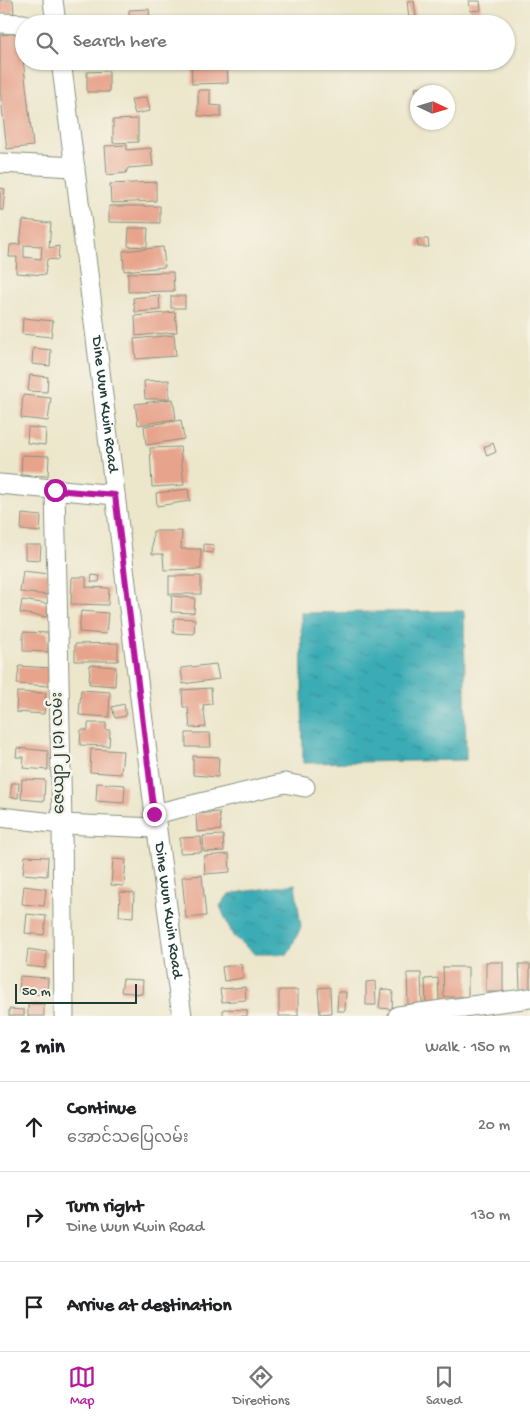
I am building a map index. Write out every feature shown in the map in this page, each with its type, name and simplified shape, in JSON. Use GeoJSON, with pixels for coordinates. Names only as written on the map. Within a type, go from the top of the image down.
{"type":"FeatureCollection","features":[{"type":"Feature","properties":{"kind":"street"},"geometry":{"type":"LineString","coordinates":[[53,0],[55,15]]}},
{"type":"Feature","properties":{"kind":"street"},"geometry":{"type":"LineString","coordinates":[[0,23],[15,24]]}},
{"type":"Feature","properties":{"kind":"street","name":"Dine Wun Kwin Road"},"geometry":{"type":"LineString","coordinates":[[62,70],[155,821],[182,1016]]}},
{"type":"Feature","properties":{"kind":"street"},"geometry":{"type":"LineString","coordinates":[[0,163],[75,166]]}},
{"type":"Feature","properties":{"kind":"street"},"geometry":{"type":"LineString","coordinates":[[0,484],[115,495]]}},
{"type":"Feature","properties":{"kind":"street","name":"ဇေယျာ၂ (၁) လမ်း"},"geometry":{"type":"LineString","coordinates":[[55,490],[64,1016]]}},
{"type":"Feature","properties":{"kind":"street"},"geometry":{"type":"LineString","coordinates":[[0,817],[62,824],[155,821],[285,783],[305,787]]}},
{"type":"Feature","properties":{"kind":"street"},"geometry":{"type":"LineString","coordinates":[[398,1016],[530,998]]}},
{"type":"Feature","properties":{"kind":"water"},"geometry":{"type":"Polygon","coordinates":[[[464,611],[466,760],[303,763],[301,613],[464,611]]]}},
{"type":"Feature","properties":{"kind":"water"},"geometry":{"type":"Polygon","coordinates":[[[295,884],[301,927],[288,954],[255,954],[233,936],[220,906],[229,894],[295,884]]]}},
{"type":"Feature","properties":{"kind":"building"},"geometry":{"type":"Polygon","coordinates":[[[0,0],[13,0],[14,13],[0,14],[0,0]]]}},
{"type":"Feature","properties":{"kind":"building"},"geometry":{"type":"Polygon","coordinates":[[[407,1],[414,1],[416,15],[409,15],[407,1]]]}},
{"type":"Feature","properties":{"kind":"building"},"geometry":{"type":"Polygon","coordinates":[[[469,1],[480,1],[481,10],[470,11],[469,1]]]}},
{"type":"Feature","properties":{"kind":"building"},"geometry":{"type":"Polygon","coordinates":[[[149,9],[149,15],[129,15],[129,10],[149,9]]]}},
{"type":"Feature","properties":{"kind":"building"},"geometry":{"type":"Polygon","coordinates":[[[15,34],[15,70],[24,70],[33,146],[7,149],[0,91],[0,35],[15,34]]]}},
{"type":"Feature","properties":{"kind":"building"},"geometry":{"type":"Polygon","coordinates":[[[191,70],[227,70],[228,83],[192,84],[191,70]]]}},
{"type":"Feature","properties":{"kind":"building"},"geometry":{"type":"Polygon","coordinates":[[[109,71],[109,92],[87,92],[87,72],[109,71]]]}},
{"type":"Feature","properties":{"kind":"building"},"geometry":{"type":"Polygon","coordinates":[[[198,90],[210,90],[210,105],[221,106],[221,117],[198,116],[198,90]]]}},
{"type":"Feature","properties":{"kind":"building"},"geometry":{"type":"Polygon","coordinates":[[[147,97],[150,111],[135,114],[131,100],[147,97]]]}},
{"type":"Feature","properties":{"kind":"building"},"geometry":{"type":"Polygon","coordinates":[[[138,119],[138,142],[113,143],[113,120],[138,119]]]}},
{"type":"Feature","properties":{"kind":"building"},"geometry":{"type":"Polygon","coordinates":[[[127,145],[127,150],[151,148],[153,166],[128,168],[126,173],[107,175],[105,146],[127,145]]]}},
{"type":"Feature","properties":{"kind":"building"},"geometry":{"type":"Polygon","coordinates":[[[156,182],[156,201],[111,203],[110,184],[156,182]]]}},
{"type":"Feature","properties":{"kind":"building"},"geometry":{"type":"Polygon","coordinates":[[[0,188],[5,189],[3,210],[0,210],[0,188]]]}},
{"type":"Feature","properties":{"kind":"building"},"geometry":{"type":"Polygon","coordinates":[[[109,206],[160,206],[160,223],[109,222],[109,206]]]}},
{"type":"Feature","properties":{"kind":"building"},"geometry":{"type":"Polygon","coordinates":[[[23,220],[51,223],[49,248],[59,246],[58,260],[47,259],[45,275],[16,273],[17,257],[9,257],[10,245],[20,244],[23,220]],[[24,245],[24,257],[41,259],[42,246],[24,245]]]}},
{"type":"Feature","properties":{"kind":"building"},"geometry":{"type":"Polygon","coordinates":[[[129,228],[148,228],[147,247],[128,246],[129,228]]]}},
{"type":"Feature","properties":{"kind":"building"},"geometry":{"type":"Polygon","coordinates":[[[417,239],[428,239],[429,247],[418,247],[417,239]]]}},
{"type":"Feature","properties":{"kind":"building"},"geometry":{"type":"Polygon","coordinates":[[[163,247],[165,267],[124,271],[123,251],[163,247]]]}},
{"type":"Feature","properties":{"kind":"building"},"geometry":{"type":"Polygon","coordinates":[[[173,272],[174,291],[128,292],[128,273],[173,272]]]}},
{"type":"Feature","properties":{"kind":"building"},"geometry":{"type":"Polygon","coordinates":[[[159,295],[160,310],[135,312],[133,298],[159,295]]]}},
{"type":"Feature","properties":{"kind":"building"},"geometry":{"type":"Polygon","coordinates":[[[171,296],[185,296],[185,308],[171,308],[171,296]]]}},
{"type":"Feature","properties":{"kind":"building"},"geometry":{"type":"Polygon","coordinates":[[[175,312],[177,332],[136,336],[135,316],[175,312]]]}},
{"type":"Feature","properties":{"kind":"building"},"geometry":{"type":"Polygon","coordinates":[[[23,318],[53,321],[51,337],[22,334],[23,318]]]}},
{"type":"Feature","properties":{"kind":"building"},"geometry":{"type":"Polygon","coordinates":[[[174,335],[176,356],[136,359],[134,339],[174,335]]]}},
{"type":"Feature","properties":{"kind":"building"},"geometry":{"type":"Polygon","coordinates":[[[33,348],[51,350],[50,366],[32,364],[33,348]]]}},
{"type":"Feature","properties":{"kind":"building"},"geometry":{"type":"Polygon","coordinates":[[[30,375],[48,377],[47,392],[28,391],[30,375]]]}},
{"type":"Feature","properties":{"kind":"building"},"geometry":{"type":"Polygon","coordinates":[[[169,380],[169,399],[145,399],[144,381],[169,380]]]}},
{"type":"Feature","properties":{"kind":"building"},"geometry":{"type":"Polygon","coordinates":[[[23,395],[51,398],[48,421],[21,418],[23,395]]]}},
{"type":"Feature","properties":{"kind":"building"},"geometry":{"type":"Polygon","coordinates":[[[173,399],[176,419],[138,425],[135,404],[173,399]]]}},
{"type":"Feature","properties":{"kind":"building"},"geometry":{"type":"Polygon","coordinates":[[[181,420],[184,439],[146,445],[144,426],[181,420]]]}},
{"type":"Feature","properties":{"kind":"building"},"geometry":{"type":"Polygon","coordinates":[[[28,427],[46,429],[45,445],[27,443],[28,427]]]}},
{"type":"Feature","properties":{"kind":"building"},"geometry":{"type":"Polygon","coordinates":[[[493,443],[496,452],[487,456],[484,447],[493,443]]]}},
{"type":"Feature","properties":{"kind":"building"},"geometry":{"type":"Polygon","coordinates":[[[180,447],[184,485],[152,487],[150,448],[180,447]]]}},
{"type":"Feature","properties":{"kind":"building"},"geometry":{"type":"Polygon","coordinates":[[[22,455],[49,456],[48,476],[21,475],[22,455]]]}},
{"type":"Feature","properties":{"kind":"building"},"geometry":{"type":"Polygon","coordinates":[[[188,489],[190,501],[157,506],[156,493],[188,489]]]}},
{"type":"Feature","properties":{"kind":"building"},"geometry":{"type":"Polygon","coordinates":[[[22,514],[41,516],[40,532],[21,530],[22,514]]]}},
{"type":"Feature","properties":{"kind":"building"},"geometry":{"type":"Polygon","coordinates":[[[153,531],[182,531],[181,549],[201,549],[201,569],[164,570],[163,554],[152,554],[153,531]]]}},
{"type":"Feature","properties":{"kind":"building"},"geometry":{"type":"Polygon","coordinates":[[[204,544],[214,545],[213,553],[204,552],[204,544]]]}},
{"type":"Feature","properties":{"kind":"building"},"geometry":{"type":"Polygon","coordinates":[[[25,545],[41,545],[40,560],[25,559],[25,545]]]}},
{"type":"Feature","properties":{"kind":"building"},"geometry":{"type":"Polygon","coordinates":[[[23,571],[49,574],[47,595],[20,592],[23,571]]]}},
{"type":"Feature","properties":{"kind":"building"},"geometry":{"type":"Polygon","coordinates":[[[92,575],[100,576],[99,582],[91,582],[92,575]]]}},
{"type":"Feature","properties":{"kind":"building"},"geometry":{"type":"Polygon","coordinates":[[[169,576],[201,576],[201,594],[169,594],[169,576]]]}},
{"type":"Feature","properties":{"kind":"building"},"geometry":{"type":"Polygon","coordinates":[[[72,577],[86,577],[86,587],[109,588],[108,605],[71,604],[72,577]]]}},
{"type":"Feature","properties":{"kind":"building"},"geometry":{"type":"Polygon","coordinates":[[[172,596],[195,598],[194,613],[171,612],[172,596]]]}},
{"type":"Feature","properties":{"kind":"building"},"geometry":{"type":"Polygon","coordinates":[[[22,600],[49,604],[47,617],[20,613],[22,600]]]}},
{"type":"Feature","properties":{"kind":"building"},"geometry":{"type":"Polygon","coordinates":[[[81,611],[108,613],[106,634],[79,632],[81,611]]]}},
{"type":"Feature","properties":{"kind":"building"},"geometry":{"type":"Polygon","coordinates":[[[174,618],[195,619],[194,634],[173,633],[174,618]]]}},
{"type":"Feature","properties":{"kind":"building"},"geometry":{"type":"Polygon","coordinates":[[[23,632],[48,633],[48,652],[23,651],[23,632]]]}},
{"type":"Feature","properties":{"kind":"building"},"geometry":{"type":"Polygon","coordinates":[[[118,643],[118,661],[75,661],[75,644],[118,643]]]}},
{"type":"Feature","properties":{"kind":"building"},"geometry":{"type":"Polygon","coordinates":[[[216,664],[219,679],[183,684],[181,668],[216,664]]]}},
{"type":"Feature","properties":{"kind":"building"},"geometry":{"type":"Polygon","coordinates":[[[90,665],[116,667],[115,686],[89,684],[90,665]]]}},
{"type":"Feature","properties":{"kind":"building"},"geometry":{"type":"Polygon","coordinates":[[[19,666],[50,668],[49,686],[17,684],[19,666]]]}},
{"type":"Feature","properties":{"kind":"building"},"geometry":{"type":"Polygon","coordinates":[[[211,688],[212,704],[203,705],[206,727],[190,728],[188,707],[183,707],[182,690],[211,688]]]}},
{"type":"Feature","properties":{"kind":"building"},"geometry":{"type":"Polygon","coordinates":[[[81,690],[110,692],[109,717],[79,715],[81,690]]]}},
{"type":"Feature","properties":{"kind":"building"},"geometry":{"type":"Polygon","coordinates":[[[17,692],[46,693],[44,714],[16,712],[17,692]]]}},
{"type":"Feature","properties":{"kind":"building"},"geometry":{"type":"Polygon","coordinates":[[[124,704],[126,716],[115,718],[112,707],[124,704]]]}},
{"type":"Feature","properties":{"kind":"building"},"geometry":{"type":"Polygon","coordinates":[[[88,723],[106,723],[106,730],[110,730],[109,746],[80,745],[81,730],[88,730],[88,723]]]}},
{"type":"Feature","properties":{"kind":"building"},"geometry":{"type":"Polygon","coordinates":[[[186,733],[210,733],[211,747],[186,747],[186,733]]]}},
{"type":"Feature","properties":{"kind":"building"},"geometry":{"type":"Polygon","coordinates":[[[17,748],[48,751],[48,770],[23,768],[24,757],[16,757],[17,748]]]}},
{"type":"Feature","properties":{"kind":"building"},"geometry":{"type":"Polygon","coordinates":[[[91,749],[123,751],[121,774],[90,772],[91,749]]]}},
{"type":"Feature","properties":{"kind":"building"},"geometry":{"type":"Polygon","coordinates":[[[193,756],[219,757],[218,777],[193,775],[193,756]]]}},
{"type":"Feature","properties":{"kind":"building"},"geometry":{"type":"Polygon","coordinates":[[[22,779],[45,780],[44,801],[21,799],[22,779]]]}},
{"type":"Feature","properties":{"kind":"building"},"geometry":{"type":"Polygon","coordinates":[[[12,783],[19,783],[18,798],[10,797],[12,783]]]}},
{"type":"Feature","properties":{"kind":"building"},"geometry":{"type":"Polygon","coordinates":[[[97,783],[125,785],[124,803],[96,801],[97,783]]]}},
{"type":"Feature","properties":{"kind":"building"},"geometry":{"type":"Polygon","coordinates":[[[219,812],[221,830],[197,832],[196,814],[219,812]]]}},
{"type":"Feature","properties":{"kind":"building"},"geometry":{"type":"Polygon","coordinates":[[[223,835],[224,851],[204,852],[203,836],[223,835]]]}},
{"type":"Feature","properties":{"kind":"building"},"geometry":{"type":"Polygon","coordinates":[[[201,837],[202,852],[180,853],[180,838],[201,837]]]}},
{"type":"Feature","properties":{"kind":"building"},"geometry":{"type":"Polygon","coordinates":[[[229,854],[230,872],[205,874],[204,856],[229,854]]]}},
{"type":"Feature","properties":{"kind":"building"},"geometry":{"type":"Polygon","coordinates":[[[25,856],[48,857],[47,876],[23,874],[25,856]]]}},
{"type":"Feature","properties":{"kind":"building"},"geometry":{"type":"Polygon","coordinates":[[[113,859],[126,860],[124,886],[111,885],[113,859]]]}},
{"type":"Feature","properties":{"kind":"building"},"geometry":{"type":"Polygon","coordinates":[[[202,875],[206,916],[186,918],[182,877],[202,875]]]}},
{"type":"Feature","properties":{"kind":"building"},"geometry":{"type":"Polygon","coordinates":[[[24,886],[46,889],[44,906],[22,904],[24,886]]]}},
{"type":"Feature","properties":{"kind":"building"},"geometry":{"type":"Polygon","coordinates":[[[120,892],[134,893],[133,917],[119,916],[120,892]]]}},
{"type":"Feature","properties":{"kind":"building"},"geometry":{"type":"Polygon","coordinates":[[[27,914],[46,916],[44,935],[25,933],[27,914]]]}},
{"type":"Feature","properties":{"kind":"building"},"geometry":{"type":"Polygon","coordinates":[[[28,949],[47,952],[45,968],[26,966],[28,949]]]}},
{"type":"Feature","properties":{"kind":"building"},"geometry":{"type":"Polygon","coordinates":[[[486,962],[503,962],[503,992],[486,992],[486,962]]]}},
{"type":"Feature","properties":{"kind":"building"},"geometry":{"type":"Polygon","coordinates":[[[241,964],[243,978],[224,981],[222,967],[241,964]]]}},
{"type":"Feature","properties":{"kind":"building"},"geometry":{"type":"Polygon","coordinates":[[[519,964],[530,964],[530,991],[520,991],[519,964]]]}},
{"type":"Feature","properties":{"kind":"building"},"geometry":{"type":"Polygon","coordinates":[[[443,967],[468,967],[468,997],[444,997],[443,967]]]}},
{"type":"Feature","properties":{"kind":"building"},"geometry":{"type":"Polygon","coordinates":[[[407,973],[421,973],[422,1004],[408,1005],[407,973]]]}},
{"type":"Feature","properties":{"kind":"building"},"geometry":{"type":"Polygon","coordinates":[[[20,976],[48,978],[47,995],[19,993],[20,976]]]}},
{"type":"Feature","properties":{"kind":"building"},"geometry":{"type":"Polygon","coordinates":[[[438,978],[439,1002],[426,1002],[425,979],[438,978]]]}},
{"type":"Feature","properties":{"kind":"building"},"geometry":{"type":"Polygon","coordinates":[[[123,979],[143,980],[142,994],[121,992],[123,979]]]}},
{"type":"Feature","properties":{"kind":"building"},"geometry":{"type":"Polygon","coordinates":[[[375,981],[376,1005],[366,1005],[366,982],[375,981]]]}},
{"type":"Feature","properties":{"kind":"building"},"geometry":{"type":"Polygon","coordinates":[[[245,987],[246,1000],[222,1002],[220,989],[245,987]]]}},
{"type":"Feature","properties":{"kind":"building"},"geometry":{"type":"Polygon","coordinates":[[[330,987],[331,1013],[320,1014],[318,988],[330,987]]]}},
{"type":"Feature","properties":{"kind":"building"},"geometry":{"type":"Polygon","coordinates":[[[381,989],[393,991],[392,1009],[379,1008],[381,989]]]}},
{"type":"Feature","properties":{"kind":"building"},"geometry":{"type":"Polygon","coordinates":[[[279,990],[298,990],[298,1016],[279,1016],[279,990]]]}},
{"type":"Feature","properties":{"kind":"building"},"geometry":{"type":"Polygon","coordinates":[[[338,992],[346,992],[345,1011],[337,1011],[338,992]]]}},
{"type":"Feature","properties":{"kind":"building"},"geometry":{"type":"Polygon","coordinates":[[[28,1004],[44,1004],[44,1016],[28,1016],[28,1004]]]}},
{"type":"Feature","properties":{"kind":"building"},"geometry":{"type":"Polygon","coordinates":[[[9,1009],[24,1010],[24,1016],[9,1016],[9,1009]]]}},
{"type":"Feature","properties":{"kind":"building"},"geometry":{"type":"Polygon","coordinates":[[[223,1009],[247,1010],[247,1016],[223,1016],[223,1009]]]}},
{"type":"Feature","properties":{"kind":"route"},"geometry":{"type":"LineString","coordinates":[[55,490],[115,495],[154,814]]}}]}
